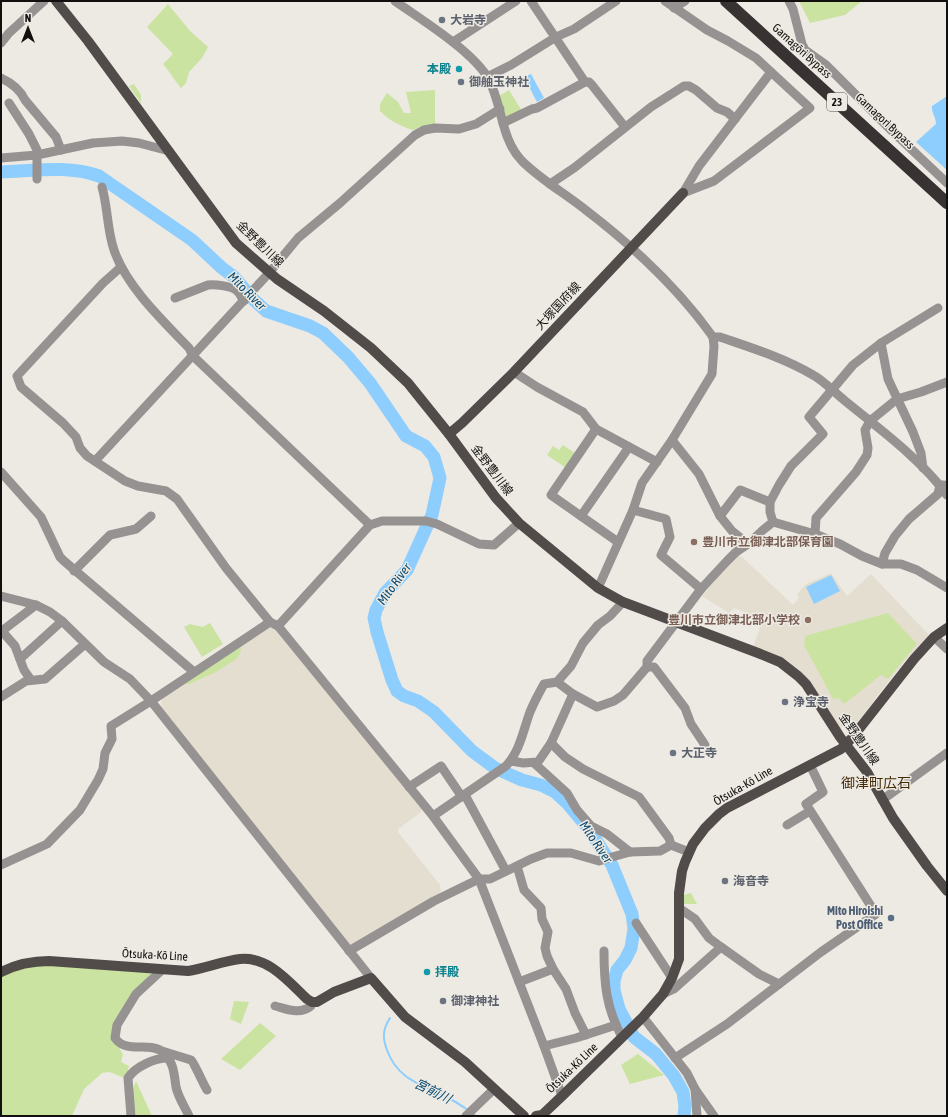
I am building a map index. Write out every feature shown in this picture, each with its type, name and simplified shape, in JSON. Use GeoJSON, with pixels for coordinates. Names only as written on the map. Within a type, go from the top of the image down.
{"type":"FeatureCollection","features":[{"type":"Feature","properties":{"kind":"highway","name":"Gamagōri Bypass"},"geometry":{"type":"LineString","coordinates":[[726,1],[947,204]]}},
{"type":"Feature","properties":{"kind":"highway","name":"Gamagori Bypass"},"geometry":{"type":"LineString","coordinates":[[733,1],[947,197]]}},
{"type":"Feature","properties":{"kind":"main road","name":"金野豊川線"},"geometry":{"type":"LineString","coordinates":[[56,1],[88,41],[236,243],[270,273],[324,311],[371,348],[408,383],[449,434],[496,498],[518,523],[598,588],[623,602],[758,652],[780,662],[806,684],[840,737],[873,782],[893,818],[947,891]]}},
{"type":"Feature","properties":{"kind":"main road","name":"大塚国府線"},"geometry":{"type":"LineString","coordinates":[[449,434],[514,372],[683,193]]}},
{"type":"Feature","properties":{"kind":"main road","name":"Ōtsuka-Kō Line"},"geometry":{"type":"LineString","coordinates":[[540,1116],[643,1017],[663,994],[676,969],[680,951],[679,893],[682,871],[689,852],[705,828],[719,814],[759,791],[840,749],[846,744],[910,664],[934,637],[947,628]]}},
{"type":"Feature","properties":{"kind":"main road","name":"Ōtsuka-Kō Line"},"geometry":{"type":"LineString","coordinates":[[1,972],[22,963],[49,960],[188,971],[204,969],[239,959],[256,960],[276,970],[312,1002]]}},
{"type":"Feature","properties":{"kind":"main road"},"geometry":{"type":"LineString","coordinates":[[312,1002],[317,1002],[334,992],[371,978],[405,1017],[465,1062],[524,1116]]}},
{"type":"Feature","properties":{"kind":"street"},"geometry":{"type":"LineString","coordinates":[[1,43],[9,33],[44,1]]}},
{"type":"Feature","properties":{"kind":"street"},"geometry":{"type":"LineString","coordinates":[[395,1],[453,42],[471,58],[488,77],[495,92],[507,137],[523,162],[632,247],[678,293],[713,337],[714,346],[712,374],[658,462],[642,483],[633,510],[598,588]]}},
{"type":"Feature","properties":{"kind":"street"},"geometry":{"type":"LineString","coordinates":[[453,42],[516,1]]}},
{"type":"Feature","properties":{"kind":"street"},"geometry":{"type":"LineString","coordinates":[[531,1],[585,82],[589,82],[592,85],[625,127]]}},
{"type":"Feature","properties":{"kind":"street"},"geometry":{"type":"LineString","coordinates":[[488,77],[511,65],[556,37],[574,29],[616,1]]}},
{"type":"Feature","properties":{"kind":"street"},"geometry":{"type":"LineString","coordinates":[[665,1],[707,30],[756,58],[810,108],[714,180],[683,193]]}},
{"type":"Feature","properties":{"kind":"street"},"geometry":{"type":"LineString","coordinates":[[674,8],[685,1]]}},
{"type":"Feature","properties":{"kind":"street"},"geometry":{"type":"LineString","coordinates":[[789,1],[793,10],[802,44],[806,50],[826,66],[947,183]]}},
{"type":"Feature","properties":{"kind":"street"},"geometry":{"type":"LineString","coordinates":[[683,193],[699,166],[770,72]]}},
{"type":"Feature","properties":{"kind":"street"},"geometry":{"type":"LineString","coordinates":[[1,78],[13,84],[22,94],[25,100],[56,137],[61,150]]}},
{"type":"Feature","properties":{"kind":"street"},"geometry":{"type":"LineString","coordinates":[[503,123],[532,109],[538,108],[585,82]]}},
{"type":"Feature","properties":{"kind":"street"},"geometry":{"type":"LineString","coordinates":[[550,184],[574,168],[650,107],[684,86],[689,86],[696,90],[716,108],[727,112],[735,119]]}},
{"type":"Feature","properties":{"kind":"street"},"geometry":{"type":"LineString","coordinates":[[9,103],[30,134],[37,150],[37,179]]}},
{"type":"Feature","properties":{"kind":"street"},"geometry":{"type":"LineString","coordinates":[[95,461],[270,273],[298,238],[340,203],[415,135],[424,130],[435,128],[460,129],[476,124],[500,109]]}},
{"type":"Feature","properties":{"kind":"street"},"geometry":{"type":"LineString","coordinates":[[1,158],[37,154],[93,143],[122,141],[139,142],[169,151]]}},
{"type":"Feature","properties":{"kind":"street"},"geometry":{"type":"LineString","coordinates":[[102,187],[114,250],[121,267],[145,302],[189,348],[193,356],[370,525]]}},
{"type":"Feature","properties":{"kind":"street"},"geometry":{"type":"LineString","coordinates":[[121,267],[103,283],[18,376],[21,387],[63,423],[76,437],[80,448],[87,456],[125,481],[138,486],[166,491],[177,499],[226,568],[434,816],[479,879],[562,1096]]}},
{"type":"Feature","properties":{"kind":"street"},"geometry":{"type":"LineString","coordinates":[[175,298],[213,284],[234,289],[238,291],[245,299]]}},
{"type":"Feature","properties":{"kind":"street"},"geometry":{"type":"LineString","coordinates":[[773,522],[770,512],[770,502],[791,466],[823,434],[809,417],[853,365],[881,343],[938,308]]}},
{"type":"Feature","properties":{"kind":"street"},"geometry":{"type":"LineString","coordinates":[[713,337],[720,337],[789,362],[815,376],[944,485],[947,494]]}},
{"type":"Feature","properties":{"kind":"street"},"geometry":{"type":"LineString","coordinates":[[881,343],[888,379],[914,432],[923,468]]}},
{"type":"Feature","properties":{"kind":"street"},"geometry":{"type":"LineString","coordinates":[[514,372],[537,387],[583,412],[596,429],[658,462]]}},
{"type":"Feature","properties":{"kind":"street"},"geometry":{"type":"LineString","coordinates":[[815,534],[816,518],[856,472],[867,455],[868,448],[865,430],[870,421],[897,399],[947,382]]}},
{"type":"Feature","properties":{"kind":"street"},"geometry":{"type":"LineString","coordinates":[[596,429],[551,495],[618,542]]}},
{"type":"Feature","properties":{"kind":"street"},"geometry":{"type":"LineString","coordinates":[[672,440],[699,474],[720,516],[732,531],[748,544]]}},
{"type":"Feature","properties":{"kind":"street"},"geometry":{"type":"LineString","coordinates":[[581,516],[629,446]]}},
{"type":"Feature","properties":{"kind":"street"},"geometry":{"type":"LineString","coordinates":[[1,472],[41,517],[60,557],[74,571],[194,672]]}},
{"type":"Feature","properties":{"kind":"street"},"geometry":{"type":"LineString","coordinates":[[882,564],[885,553],[895,536],[909,519],[938,494],[944,485]]}},
{"type":"Feature","properties":{"kind":"street"},"geometry":{"type":"LineString","coordinates":[[720,516],[740,490],[770,502]]}},
{"type":"Feature","properties":{"kind":"street"},"geometry":{"type":"LineString","coordinates":[[633,510],[666,519],[670,537],[661,555],[701,590]]}},
{"type":"Feature","properties":{"kind":"street"},"geometry":{"type":"LineString","coordinates":[[74,571],[110,535],[136,529],[152,516]]}},
{"type":"Feature","properties":{"kind":"street"},"geometry":{"type":"LineString","coordinates":[[1,865],[47,844],[80,810],[103,769],[105,753],[112,738],[111,726],[152,701],[194,672],[274,624],[370,525],[382,521],[426,521],[437,524],[479,544],[494,545],[518,523]]}},
{"type":"Feature","properties":{"kind":"street"},"geometry":{"type":"LineString","coordinates":[[773,522],[815,534],[882,564],[901,564],[917,570],[947,588]]}},
{"type":"Feature","properties":{"kind":"street"},"geometry":{"type":"LineString","coordinates":[[557,682],[572,694],[597,707],[623,695],[647,667],[647,661],[701,590],[736,552],[748,544],[773,522]]}},
{"type":"Feature","properties":{"kind":"street"},"geometry":{"type":"LineString","coordinates":[[1,596],[36,605],[50,612],[62,621],[107,665],[130,679],[152,701],[371,978]]}},
{"type":"Feature","properties":{"kind":"street"},"geometry":{"type":"LineString","coordinates":[[434,816],[511,761],[518,748],[531,710],[544,684],[557,682],[570,666],[583,643],[593,631],[623,602]]}},
{"type":"Feature","properties":{"kind":"street"},"geometry":{"type":"LineString","coordinates":[[31,680],[24,670],[15,646],[2,631],[36,605]]}},
{"type":"Feature","properties":{"kind":"street"},"geometry":{"type":"LineString","coordinates":[[20,659],[62,621]]}},
{"type":"Feature","properties":{"kind":"street"},"geometry":{"type":"LineString","coordinates":[[934,637],[947,649]]}},
{"type":"Feature","properties":{"kind":"street"},"geometry":{"type":"LineString","coordinates":[[1,697],[26,682],[45,679],[85,644]]}},
{"type":"Feature","properties":{"kind":"street"},"geometry":{"type":"LineString","coordinates":[[647,667],[654,667],[685,708],[691,724],[705,745]]}},
{"type":"Feature","properties":{"kind":"street"},"geometry":{"type":"LineString","coordinates":[[511,761],[538,762],[551,743],[572,694]]}},
{"type":"Feature","properties":{"kind":"street"},"geometry":{"type":"LineString","coordinates":[[551,743],[565,757],[583,769],[639,797],[669,838],[672,845],[675,848],[689,852]]}},
{"type":"Feature","properties":{"kind":"street"},"geometry":{"type":"LineString","coordinates":[[882,800],[947,753]]}},
{"type":"Feature","properties":{"kind":"street"},"geometry":{"type":"LineString","coordinates":[[534,763],[567,793],[577,810],[591,826],[608,834],[630,852]]}},
{"type":"Feature","properties":{"kind":"street"},"geometry":{"type":"LineString","coordinates":[[676,1058],[727,1024],[821,952],[876,914],[806,804],[823,792],[810,765]]}},
{"type":"Feature","properties":{"kind":"street"},"geometry":{"type":"LineString","coordinates":[[409,787],[441,766],[463,796],[506,871]]}},
{"type":"Feature","properties":{"kind":"street"},"geometry":{"type":"LineString","coordinates":[[787,825],[810,811]]}},
{"type":"Feature","properties":{"kind":"street"},"geometry":{"type":"LineString","coordinates":[[349,951],[434,901],[479,879],[490,879],[547,853],[571,853],[599,862],[630,852],[660,851],[672,845]]}},
{"type":"Feature","properties":{"kind":"street"},"geometry":{"type":"LineString","coordinates":[[517,866],[524,890],[541,908],[542,918],[548,932],[545,948],[547,956],[553,970],[566,989],[575,1013],[586,1035]]}},
{"type":"Feature","properties":{"kind":"street"},"geometry":{"type":"LineString","coordinates":[[679,908],[695,919],[709,938],[759,974],[779,984]]}},
{"type":"Feature","properties":{"kind":"street"},"geometry":{"type":"LineString","coordinates":[[636,923],[672,978]]}},
{"type":"Feature","properties":{"kind":"street"},"geometry":{"type":"LineString","coordinates":[[663,994],[674,989],[721,947]]}},
{"type":"Feature","properties":{"kind":"street"},"geometry":{"type":"LineString","coordinates":[[604,950],[605,984],[611,1013],[616,1025],[627,1032]]}},
{"type":"Feature","properties":{"kind":"street"},"geometry":{"type":"LineString","coordinates":[[162,970],[136,994],[117,1025],[115,1038],[119,1044],[153,1048],[191,1060],[194,1062],[196,1071],[207,1090]]}},
{"type":"Feature","properties":{"kind":"street"},"geometry":{"type":"LineString","coordinates":[[519,982],[553,970]]}},
{"type":"Feature","properties":{"kind":"street"},"geometry":{"type":"LineString","coordinates":[[275,1006],[293,1011],[303,1011],[311,1006],[312,1002]]}},
{"type":"Feature","properties":{"kind":"street"},"geometry":{"type":"LineString","coordinates":[[643,1017],[687,1073],[695,1089],[714,1116]]}},
{"type":"Feature","properties":{"kind":"street"},"geometry":{"type":"LineString","coordinates":[[544,1046],[616,1025]]}},
{"type":"Feature","properties":{"kind":"street"},"geometry":{"type":"LineString","coordinates":[[160,1051],[168,1058],[172,1065],[176,1088],[189,1116]]}},
{"type":"Feature","properties":{"kind":"street"},"geometry":{"type":"LineString","coordinates":[[131,1116],[128,1078],[137,1069],[160,1058],[168,1058]]}},
{"type":"Feature","properties":{"kind":"street"},"geometry":{"type":"LineString","coordinates":[[466,1116],[494,1089]]}},
{"type":"Feature","properties":{"kind":"street"},"geometry":{"type":"LineString","coordinates":[[695,1089],[696,1116]]}},
{"type":"Feature","properties":{"kind":"shaded area"},"geometry":{"type":"Polygon","coordinates":[[[738,553],[793,605],[799,598],[797,594],[806,584],[831,573],[847,596],[871,574],[929,635],[905,661],[875,699],[857,726],[851,719],[840,729],[822,701],[753,647],[763,619],[734,608],[729,613],[702,596],[738,553]]]}},
{"type":"Feature","properties":{"kind":"shaded area"},"geometry":{"type":"Polygon","coordinates":[[[270,628],[274,628],[422,809],[420,813],[398,829],[398,832],[440,885],[440,893],[352,945],[350,945],[161,706],[162,698],[210,664],[270,628]]]}},
{"type":"Feature","properties":{"kind":"green space"},"geometry":{"type":"Polygon","coordinates":[[[799,1],[862,1],[845,15],[810,23],[799,1]]]}},
{"type":"Feature","properties":{"kind":"green space"},"geometry":{"type":"Polygon","coordinates":[[[168,4],[190,31],[208,47],[202,58],[189,72],[186,83],[181,88],[163,64],[173,54],[147,27],[168,4]]]}},
{"type":"Feature","properties":{"kind":"green space"},"geometry":{"type":"Polygon","coordinates":[[[134,84],[141,95],[141,103],[129,86],[134,84]]]}},
{"type":"Feature","properties":{"kind":"green space"},"geometry":{"type":"Polygon","coordinates":[[[435,90],[435,124],[422,126],[413,130],[395,123],[380,111],[380,104],[387,93],[398,102],[404,113],[411,113],[406,92],[435,90]]]}},
{"type":"Feature","properties":{"kind":"green space"},"geometry":{"type":"Polygon","coordinates":[[[509,90],[522,111],[508,118],[505,116],[499,96],[509,90]]]}},
{"type":"Feature","properties":{"kind":"green space"},"geometry":{"type":"Polygon","coordinates":[[[563,445],[575,453],[566,468],[547,455],[553,446],[559,450],[563,445]]]}},
{"type":"Feature","properties":{"kind":"green space"},"geometry":{"type":"Polygon","coordinates":[[[888,613],[917,644],[888,679],[881,675],[844,704],[839,698],[833,699],[804,645],[805,636],[888,613]]]}},
{"type":"Feature","properties":{"kind":"green space"},"geometry":{"type":"Polygon","coordinates":[[[210,623],[223,644],[202,657],[184,627],[190,624],[203,627],[210,623]]]}},
{"type":"Feature","properties":{"kind":"green space"},"geometry":{"type":"Polygon","coordinates":[[[240,646],[241,650],[238,658],[214,673],[189,684],[183,684],[240,646]]]}},
{"type":"Feature","properties":{"kind":"green space"},"geometry":{"type":"Polygon","coordinates":[[[691,893],[697,904],[683,904],[683,895],[691,893]]]}},
{"type":"Feature","properties":{"kind":"green space"},"geometry":{"type":"Polygon","coordinates":[[[37,964],[150,972],[151,974],[133,993],[114,1040],[123,1054],[121,1062],[129,1066],[127,1074],[124,1078],[110,1072],[102,1073],[84,1089],[72,1116],[1,1116],[1,977],[11,971],[37,964]]]}},
{"type":"Feature","properties":{"kind":"green space"},"geometry":{"type":"Polygon","coordinates":[[[234,1001],[249,1002],[241,1024],[230,1019],[234,1001]]]}},
{"type":"Feature","properties":{"kind":"green space"},"geometry":{"type":"Polygon","coordinates":[[[260,1023],[276,1036],[240,1070],[221,1059],[260,1023]]]}},
{"type":"Feature","properties":{"kind":"green space"},"geometry":{"type":"Polygon","coordinates":[[[638,1054],[664,1075],[630,1084],[621,1065],[638,1054]]]}},
{"type":"Feature","properties":{"kind":"green space"},"geometry":{"type":"Polygon","coordinates":[[[136,1081],[152,1116],[136,1116],[133,1089],[136,1081]]]}},
{"type":"Feature","properties":{"kind":"water"},"geometry":{"type":"Polygon","coordinates":[[[531,74],[544,98],[537,102],[524,77],[531,74]]]}},
{"type":"Feature","properties":{"kind":"water"},"geometry":{"type":"Polygon","coordinates":[[[947,96],[947,170],[916,142],[936,124],[932,106],[947,96]]]}},
{"type":"Feature","properties":{"kind":"water"},"geometry":{"type":"Polygon","coordinates":[[[831,575],[840,591],[814,604],[806,587],[831,575]]]}},
{"type":"Feature","properties":{"kind":"waterway","name":"Mito River"},"geometry":{"type":"LineString","coordinates":[[1,172],[63,170],[99,176],[192,240],[234,277],[266,311],[310,326],[323,333],[348,357],[370,383],[406,436],[425,446],[434,457],[440,478],[432,515],[407,570],[385,593],[376,610],[374,618],[392,680],[397,691],[404,696],[418,701],[434,712],[472,751],[495,768],[522,780],[541,785],[555,792],[568,804],[588,828],[612,865],[632,914],[634,929],[631,948],[625,960],[617,970],[614,981],[614,990],[619,1009],[634,1037],[656,1054],[674,1076],[683,1092],[685,1106],[684,1116]]}},
{"type":"Feature","properties":{"kind":"waterway","name":"宮前川"},"geometry":{"type":"LineString","coordinates":[[390,1018],[386,1026],[384,1041],[387,1050],[398,1069],[413,1081],[452,1100],[468,1110]]}},
{"type":"Feature","properties":{"kind":"waterway","name":"宮前川"},"geometry":{"type":"LineString","coordinates":[[472,1113],[476,1116]]}},
{"type":"Feature","properties":{"kind":"place","name":"大岩寺"},"geometry":{"type":"Point","coordinates":[442,20]}},
{"type":"Feature","properties":{"kind":"place","name":"本殿"},"geometry":{"type":"Point","coordinates":[459,69]}},
{"type":"Feature","properties":{"kind":"place","name":"御舳玉神社"},"geometry":{"type":"Point","coordinates":[461,82]}},
{"type":"Feature","properties":{"kind":"place","name":"豊川市立御津北部保育園"},"geometry":{"type":"Point","coordinates":[694,542]}},
{"type":"Feature","properties":{"kind":"place","name":"豊川市立御津北部小学校"},"geometry":{"type":"Point","coordinates":[808,620]}},
{"type":"Feature","properties":{"kind":"place","name":"浄宝寺"},"geometry":{"type":"Point","coordinates":[785,702]}},
{"type":"Feature","properties":{"kind":"place","name":"大正寺"},"geometry":{"type":"Point","coordinates":[673,753]}},
{"type":"Feature","properties":{"kind":"place","name":"海音寺"},"geometry":{"type":"Point","coordinates":[725,881]}},
{"type":"Feature","properties":{"kind":"place","name":"Mito Hiroishi Post Office"},"geometry":{"type":"Point","coordinates":[891,918]}},
{"type":"Feature","properties":{"kind":"place","name":"拝殿"},"geometry":{"type":"Point","coordinates":[427,972]}},
{"type":"Feature","properties":{"kind":"place","name":"御津神社"},"geometry":{"type":"Point","coordinates":[443,1001]}},
{"type":"Feature","properties":{"kind":"district","name":"御津町広石"},"geometry":{"type":"Point","coordinates":[876,783]}}]}
